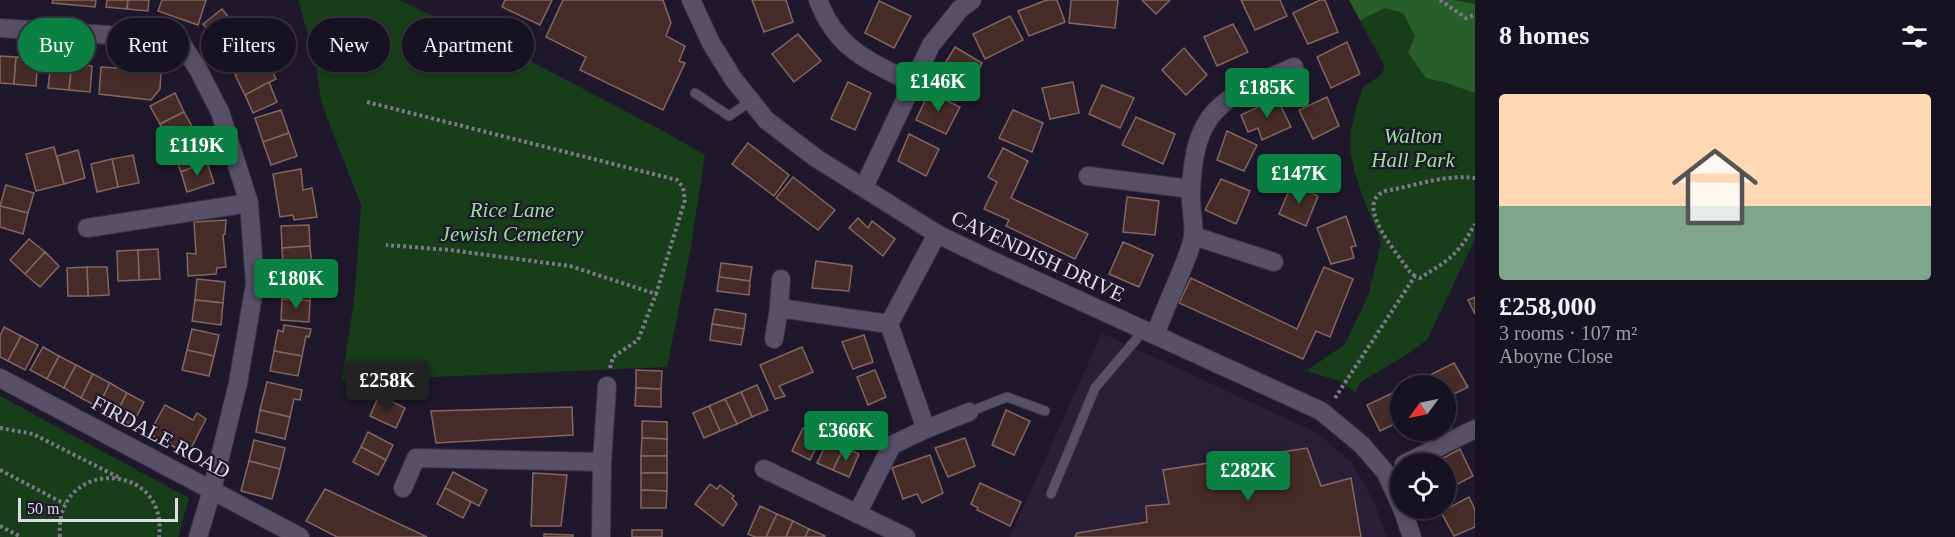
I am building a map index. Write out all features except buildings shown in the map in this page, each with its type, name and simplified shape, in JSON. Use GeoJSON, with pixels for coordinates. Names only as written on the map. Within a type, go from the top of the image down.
{"type":"FeatureCollection","features":[{"type":"Feature","properties":{"kind":"street","name":"CAVENDISH DRIVE"},"geometry":{"type":"LineString","coordinates":[[691,0],[711,43],[734,80],[766,120],[794,142],[938,234],[1325,414],[1362,446],[1390,463]]}},
{"type":"Feature","properties":{"kind":"street"},"geometry":{"type":"LineString","coordinates":[[818,0],[837,36],[858,55],[912,83]]}},
{"type":"Feature","properties":{"kind":"street"},"geometry":{"type":"LineString","coordinates":[[864,187],[931,45],[960,9],[972,0]]}},
{"type":"Feature","properties":{"kind":"street"},"geometry":{"type":"LineString","coordinates":[[0,28],[156,38],[183,46],[198,69],[220,112],[249,203],[255,284],[238,384],[198,537]]}},
{"type":"Feature","properties":{"kind":"street"},"geometry":{"type":"LineString","coordinates":[[1149,333],[1194,236],[1190,206],[1192,166],[1196,147],[1214,111],[1242,90],[1294,67]]}},
{"type":"Feature","properties":{"kind":"street"},"geometry":{"type":"LineString","coordinates":[[1088,176],[1191,189]]}},
{"type":"Feature","properties":{"kind":"street"},"geometry":{"type":"LineString","coordinates":[[87,228],[249,203]]}},
{"type":"Feature","properties":{"kind":"street"},"geometry":{"type":"LineString","coordinates":[[926,429],[889,324],[938,234]]}},
{"type":"Feature","properties":{"kind":"street"},"geometry":{"type":"LineString","coordinates":[[1194,236],[1274,262]]}},
{"type":"Feature","properties":{"kind":"street"},"geometry":{"type":"LineString","coordinates":[[774,339],[781,279]]}},
{"type":"Feature","properties":{"kind":"street"},"geometry":{"type":"LineString","coordinates":[[779,308],[889,324]]}},
{"type":"Feature","properties":{"kind":"street","name":"FIRDALE ROAD"},"geometry":{"type":"LineString","coordinates":[[0,378],[300,537]]}},
{"type":"Feature","properties":{"kind":"street"},"geometry":{"type":"LineString","coordinates":[[601,537],[602,462],[607,386]]}},
{"type":"Feature","properties":{"kind":"street"},"geometry":{"type":"LineString","coordinates":[[857,514],[892,445],[969,412]]}},
{"type":"Feature","properties":{"kind":"street"},"geometry":{"type":"LineString","coordinates":[[1426,453],[1475,429]]}},
{"type":"Feature","properties":{"kind":"street"},"geometry":{"type":"LineString","coordinates":[[403,488],[416,458],[602,462]]}},
{"type":"Feature","properties":{"kind":"street"},"geometry":{"type":"LineString","coordinates":[[764,469],[906,537]]}},
{"type":"Feature","properties":{"kind":"street","name":"CAVENDISH DRIVE"},"geometry":{"type":"LineString","coordinates":[[1407,519],[1412,537]]}},
{"type":"Feature","properties":{"kind":"lane"},"geometry":{"type":"LineString","coordinates":[[695,93],[729,116],[751,101]]}},
{"type":"Feature","properties":{"kind":"lane"},"geometry":{"type":"LineString","coordinates":[[1051,494],[1095,388],[1149,333]]}},
{"type":"Feature","properties":{"kind":"lane"},"geometry":{"type":"LineString","coordinates":[[969,412],[1007,396],[1045,411]]}},
{"type":"Feature","properties":{"kind":"path"},"geometry":{"type":"LineString","coordinates":[[1440,0],[1466,18],[1475,15]]}},
{"type":"Feature","properties":{"kind":"path"},"geometry":{"type":"LineString","coordinates":[[367,102],[677,180],[683,187],[685,200],[656,294],[638,340],[613,357],[607,386]]}},
{"type":"Feature","properties":{"kind":"path"},"geometry":{"type":"LineString","coordinates":[[1475,178],[1459,176],[1437,178],[1385,190],[1379,193],[1374,200],[1373,207],[1374,217],[1384,235],[1410,272],[1420,278],[1449,260],[1464,243],[1475,224]]}},
{"type":"Feature","properties":{"kind":"path"},"geometry":{"type":"LineString","coordinates":[[386,245],[450,250],[570,266],[656,294]]}},
{"type":"Feature","properties":{"kind":"path"},"geometry":{"type":"LineString","coordinates":[[1325,414],[1415,276]]}},
{"type":"Feature","properties":{"kind":"path"},"geometry":{"type":"LineString","coordinates":[[0,428],[33,434],[118,478],[133,483],[147,494],[157,508],[161,526],[159,537]]}},
{"type":"Feature","properties":{"kind":"path"},"geometry":{"type":"LineString","coordinates":[[0,470],[65,504]]}},
{"type":"Feature","properties":{"kind":"path"},"geometry":{"type":"LineString","coordinates":[[60,537],[59,519],[65,504],[74,492],[87,482],[102,477],[118,478]]}},
{"type":"Feature","properties":{"kind":"path"},"geometry":{"type":"LineString","coordinates":[[0,526],[21,537]]}},
{"type":"Feature","properties":{"kind":"shaded area"},"geometry":{"type":"Polygon","coordinates":[[[1102,333],[1319,434],[1352,463],[1375,504],[1387,537],[1010,537],[1102,333]]]}},
{"type":"Feature","properties":{"kind":"green space","name":"Rice Lane Jewish Cemetery"},"geometry":{"type":"Polygon","coordinates":[[[298,0],[399,0],[437,18],[402,18],[402,72],[534,72],[534,63],[705,155],[690,252],[667,367],[342,381],[355,293],[361,205],[321,102],[317,72],[390,72],[390,18],[308,18],[308,34],[298,0]]]}},
{"type":"Feature","properties":{"kind":"green space","name":"Walton Hall Park"},"geometry":{"type":"Polygon","coordinates":[[[1349,0],[1475,0],[1475,239],[1427,340],[1361,382],[1356,393],[1340,381],[1303,370],[1308,370],[1345,344],[1368,296],[1381,244],[1356,177],[1350,146],[1353,120],[1363,87],[1381,75],[1385,67],[1349,0]]]}},
{"type":"Feature","properties":{"kind":"green space"},"geometry":{"type":"Polygon","coordinates":[[[1349,0],[1452,0],[1475,4],[1475,93],[1426,78],[1408,53],[1415,36],[1403,13],[1385,8],[1360,20],[1349,0]]]}},
{"type":"Feature","properties":{"kind":"green space"},"geometry":{"type":"Polygon","coordinates":[[[0,396],[189,498],[178,537],[0,537],[0,396]]]}}]}
